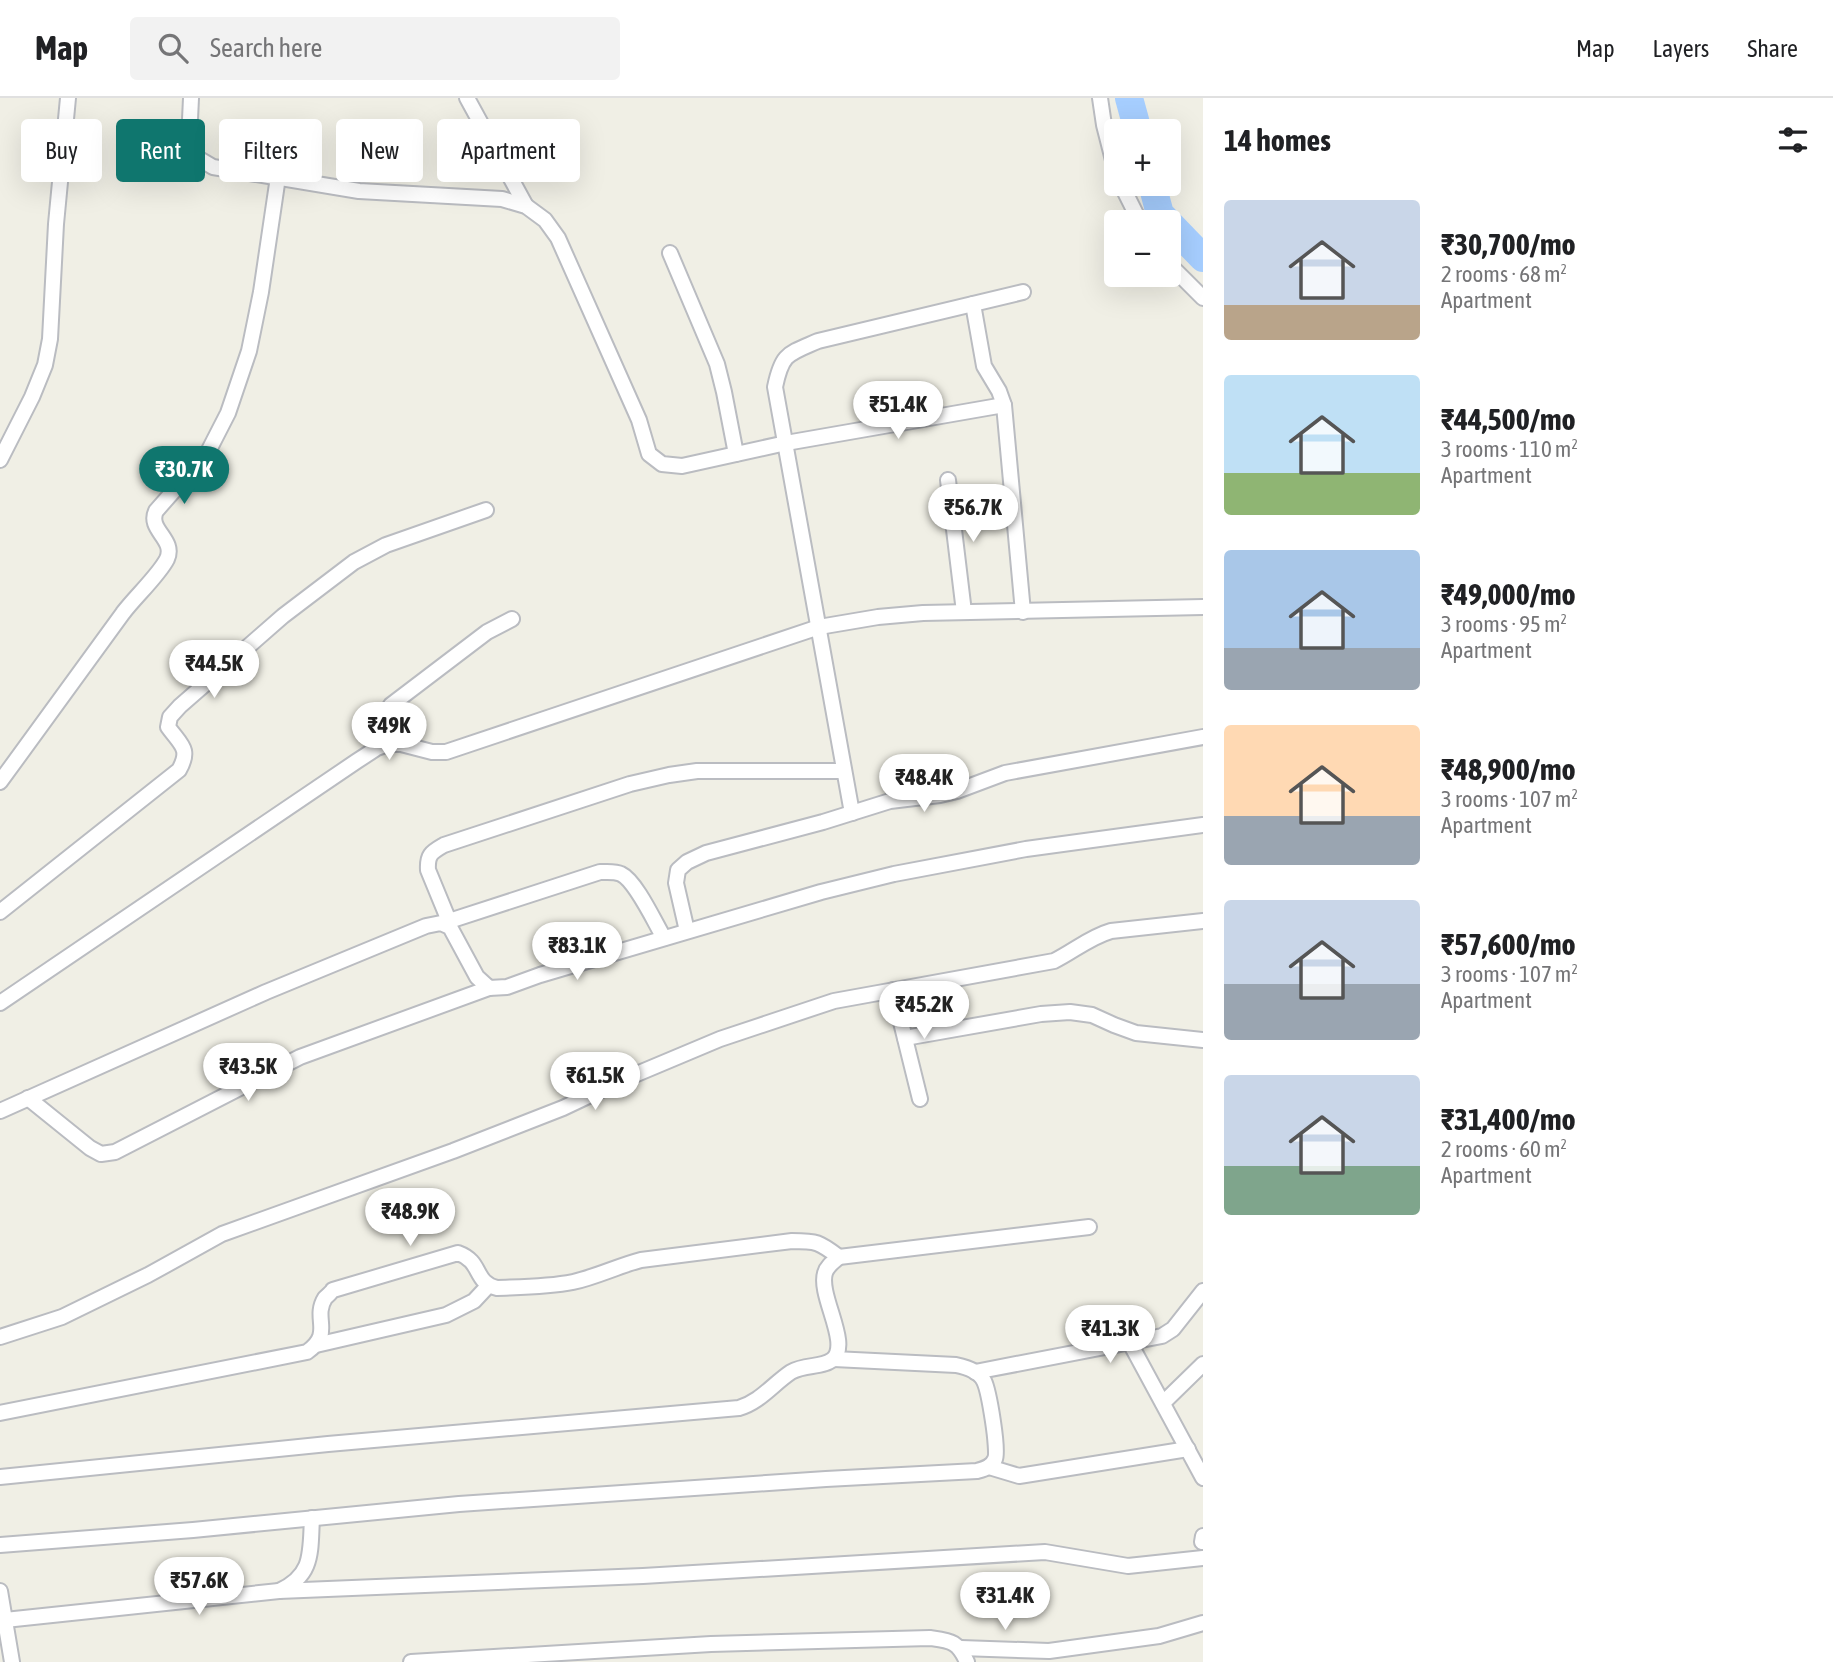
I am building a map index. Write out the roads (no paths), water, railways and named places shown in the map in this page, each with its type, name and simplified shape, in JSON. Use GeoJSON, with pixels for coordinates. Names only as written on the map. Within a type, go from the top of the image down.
{"type":"FeatureCollection","features":[{"type":"Feature","properties":{"kind":"street"},"geometry":{"type":"LineString","coordinates":[[0,460],[45,365],[50,339],[56,223],[68,98]]}},
{"type":"Feature","properties":{"kind":"street"},"geometry":{"type":"LineString","coordinates":[[191,98],[189,141],[196,157],[219,168]]}},
{"type":"Feature","properties":{"kind":"street"},"geometry":{"type":"LineString","coordinates":[[467,98],[526,206]]}},
{"type":"Feature","properties":{"kind":"street"},"geometry":{"type":"LineString","coordinates":[[1100,98],[1104,125]]}},
{"type":"Feature","properties":{"kind":"street"},"geometry":{"type":"LineString","coordinates":[[0,782],[130,604],[166,561],[170,551],[168,542],[153,518],[156,511],[208,452],[228,413],[249,351],[261,292],[277,182]]}},
{"type":"Feature","properties":{"kind":"street"},"geometry":{"type":"LineString","coordinates":[[307,182],[359,191],[502,199],[526,206],[545,220],[558,238],[639,420],[649,454],[662,464],[682,466],[786,443],[1004,405]]}},
{"type":"Feature","properties":{"kind":"street"},"geometry":{"type":"LineString","coordinates":[[670,253],[717,364],[736,454]]}},
{"type":"Feature","properties":{"kind":"street"},"geometry":{"type":"LineString","coordinates":[[1181,276],[1203,298]]}},
{"type":"Feature","properties":{"kind":"street"},"geometry":{"type":"LineString","coordinates":[[852,813],[775,387],[779,370],[788,354],[818,341],[1023,292]]}},
{"type":"Feature","properties":{"kind":"street"},"geometry":{"type":"LineString","coordinates":[[973,304],[984,366],[1004,405],[1023,612]]}},
{"type":"Feature","properties":{"kind":"street"},"geometry":{"type":"LineString","coordinates":[[948,480],[964,612]]}},
{"type":"Feature","properties":{"kind":"street"},"geometry":{"type":"LineString","coordinates":[[0,912],[179,770],[185,759],[184,750],[168,727],[170,717],[283,615],[354,562],[386,545],[486,510]]}},
{"type":"Feature","properties":{"kind":"street"},"geometry":{"type":"LineString","coordinates":[[0,1003],[357,761],[388,744],[446,752],[819,627],[899,614],[1203,607]]}},
{"type":"Feature","properties":{"kind":"street"},"geometry":{"type":"LineString","coordinates":[[388,744],[383,724],[391,705],[487,632],[512,618]]}},
{"type":"Feature","properties":{"kind":"street"},"geometry":{"type":"LineString","coordinates":[[687,931],[676,883],[678,870],[687,862],[706,853],[890,801],[957,791],[1005,773],[1203,737]]}},
{"type":"Feature","properties":{"kind":"street"},"geometry":{"type":"LineString","coordinates":[[489,988],[477,977],[445,922],[428,870],[432,852],[444,845],[668,775],[697,771],[844,771]]}},
{"type":"Feature","properties":{"kind":"street"},"geometry":{"type":"LineString","coordinates":[[28,1098],[101,1154],[115,1152],[300,1057],[489,988],[507,987],[687,931],[894,874],[1026,849],[1203,825]]}},
{"type":"Feature","properties":{"kind":"street"},"geometry":{"type":"LineString","coordinates":[[0,1111],[266,992],[426,926],[600,872],[611,871],[631,881],[664,938]]}},
{"type":"Feature","properties":{"kind":"street"},"geometry":{"type":"LineString","coordinates":[[0,1337],[62,1317],[148,1275],[222,1234],[453,1151],[563,1108],[720,1039],[834,1001],[1054,961],[1097,935],[1111,931],[1203,921]]}},
{"type":"Feature","properties":{"kind":"street"},"geometry":{"type":"LineString","coordinates":[[893,990],[920,1099]]}},
{"type":"Feature","properties":{"kind":"street"},"geometry":{"type":"LineString","coordinates":[[905,1038],[1041,1014],[1070,1012],[1092,1015],[1136,1033],[1203,1040]]}},
{"type":"Feature","properties":{"kind":"street"},"geometry":{"type":"LineString","coordinates":[[0,1477],[328,1444],[739,1408],[751,1405],[776,1383],[803,1366],[825,1364],[834,1359],[839,1350],[824,1287],[825,1273],[839,1257],[1089,1227]]}},
{"type":"Feature","properties":{"kind":"street"},"geometry":{"type":"LineString","coordinates":[[0,1413],[307,1352],[316,1345],[322,1334],[320,1312],[325,1298],[333,1290],[458,1253],[467,1256],[474,1263],[481,1279],[488,1286],[497,1288],[576,1282],[640,1260],[792,1241],[822,1244],[839,1257]]}},
{"type":"Feature","properties":{"kind":"street"},"geometry":{"type":"LineString","coordinates":[[316,1345],[446,1315],[474,1301],[488,1286]]}},
{"type":"Feature","properties":{"kind":"street"},"geometry":{"type":"LineString","coordinates":[[975,1372],[1162,1336],[1173,1329],[1203,1292]]}},
{"type":"Feature","properties":{"kind":"street"},"geometry":{"type":"LineString","coordinates":[[1130,1343],[1203,1478]]}},
{"type":"Feature","properties":{"kind":"street"},"geometry":{"type":"LineString","coordinates":[[0,1545],[193,1530],[459,1504],[977,1471],[989,1467],[996,1458],[986,1387],[984,1380],[975,1372],[956,1366],[834,1359]]}},
{"type":"Feature","properties":{"kind":"street"},"geometry":{"type":"LineString","coordinates":[[1163,1403],[1203,1364]]}},
{"type":"Feature","properties":{"kind":"street"},"geometry":{"type":"LineString","coordinates":[[989,1467],[1019,1476],[1188,1449]]}},
{"type":"Feature","properties":{"kind":"street"},"geometry":{"type":"LineString","coordinates":[[279,1591],[292,1585],[305,1572],[309,1559],[312,1518]]}},
{"type":"Feature","properties":{"kind":"street"},"geometry":{"type":"LineString","coordinates":[[1202,1542],[1203,1536]]}},
{"type":"Feature","properties":{"kind":"street"},"geometry":{"type":"LineString","coordinates":[[5,1620],[279,1591],[643,1576],[1045,1552],[1128,1566],[1203,1558]]}},
{"type":"Feature","properties":{"kind":"street"},"geometry":{"type":"LineString","coordinates":[[1,1600],[12,1662]]}},
{"type":"Feature","properties":{"kind":"street"},"geometry":{"type":"LineString","coordinates":[[411,1662],[711,1644],[930,1638],[950,1641],[961,1648],[1049,1651],[1159,1636],[1203,1623]]}},
{"type":"Feature","properties":{"kind":"street"},"geometry":{"type":"LineString","coordinates":[[961,1648],[967,1662]]}},
{"type":"Feature","properties":{"kind":"waterway"},"geometry":{"type":"LineString","coordinates":[[1129,98],[1135,119]]}},
{"type":"Feature","properties":{"kind":"waterway"},"geometry":{"type":"LineString","coordinates":[[1155,196],[1159,210]]}},
{"type":"Feature","properties":{"kind":"waterway"},"geometry":{"type":"LineString","coordinates":[[1181,235],[1203,258]]}}]}
